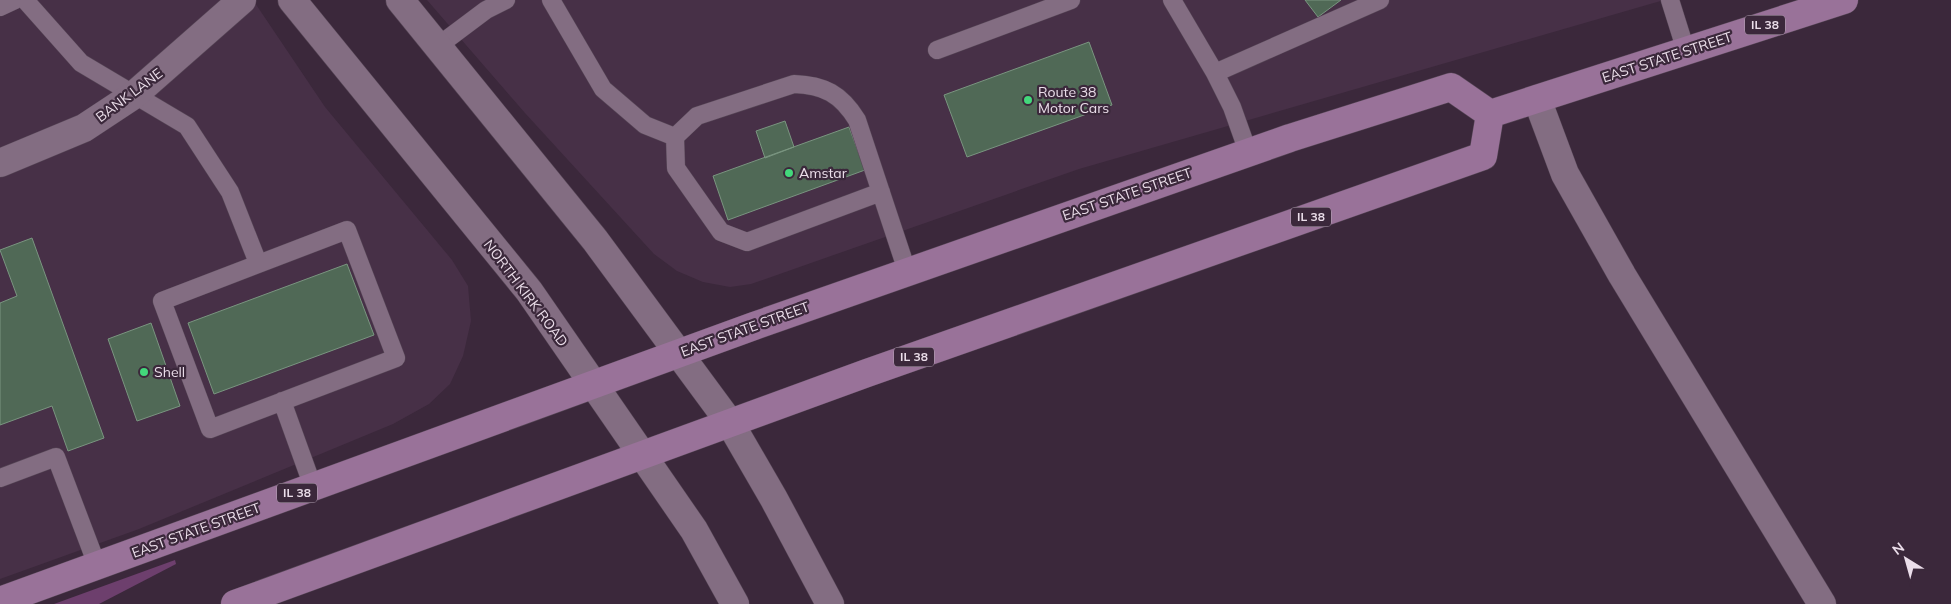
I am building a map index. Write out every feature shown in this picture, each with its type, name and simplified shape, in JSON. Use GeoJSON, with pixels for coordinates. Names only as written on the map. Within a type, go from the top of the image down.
{"type":"FeatureCollection","features":[{"type":"Feature","properties":{"kind":"main road","name":"EAST STATE STREET"},"geometry":{"type":"LineString","coordinates":[[0,601],[907,271],[1332,124],[1451,88],[1490,114],[1844,0]]}},
{"type":"Feature","properties":{"kind":"main road","name":"IL 38"},"geometry":{"type":"LineString","coordinates":[[235,604],[730,423],[1483,156],[1490,114]]}},
{"type":"Feature","properties":{"kind":"street","name":"BANK LANE"},"geometry":{"type":"LineString","coordinates":[[0,163],[84,128],[134,94],[242,0]]}},
{"type":"Feature","properties":{"kind":"street","name":"NORTH KIRK ROAD"},"geometry":{"type":"LineString","coordinates":[[292,0],[529,291],[694,530],[735,604]]}},
{"type":"Feature","properties":{"kind":"street"},"geometry":{"type":"LineString","coordinates":[[400,0],[595,240],[730,423],[774,499],[830,604]]}},
{"type":"Feature","properties":{"kind":"street"},"geometry":{"type":"LineString","coordinates":[[1537,99],[1565,174],[1622,276],[1822,604]]}},
{"type":"Feature","properties":{"kind":"lane"},"geometry":{"type":"LineString","coordinates":[[0,7],[15,0]]}},
{"type":"Feature","properties":{"kind":"lane"},"geometry":{"type":"LineString","coordinates":[[24,0],[81,63],[187,126],[230,192],[258,263]]}},
{"type":"Feature","properties":{"kind":"lane"},"geometry":{"type":"LineString","coordinates":[[438,46],[486,10],[506,0]]}},
{"type":"Feature","properties":{"kind":"lane"},"geometry":{"type":"LineString","coordinates":[[551,0],[603,89],[645,125],[675,137]]}},
{"type":"Feature","properties":{"kind":"lane"},"geometry":{"type":"LineString","coordinates":[[936,50],[1071,0]]}},
{"type":"Feature","properties":{"kind":"lane"},"geometry":{"type":"LineString","coordinates":[[1172,0],[1215,73],[1232,107],[1248,152]]}},
{"type":"Feature","properties":{"kind":"lane"},"geometry":{"type":"LineString","coordinates":[[1215,73],[1380,0]]}},
{"type":"Feature","properties":{"kind":"lane"},"geometry":{"type":"LineString","coordinates":[[1670,0],[1686,51]]}},
{"type":"Feature","properties":{"kind":"lane"},"geometry":{"type":"LineString","coordinates":[[881,192],[747,242],[721,232],[676,168],[675,137],[697,116],[794,84],[810,84],[825,89],[849,107],[857,120],[881,192],[907,271]]}},
{"type":"Feature","properties":{"kind":"lane"},"geometry":{"type":"LineString","coordinates":[[347,230],[396,358],[210,429],[162,301],[258,263],[347,230]]}},
{"type":"Feature","properties":{"kind":"lane"},"geometry":{"type":"LineString","coordinates":[[282,401],[312,487]]}},
{"type":"Feature","properties":{"kind":"lane"},"geometry":{"type":"LineString","coordinates":[[0,478],[56,457],[97,565]]}},
{"type":"Feature","properties":{"kind":"shaded area"},"geometry":{"type":"Polygon","coordinates":[[[0,0],[253,0],[325,107],[452,260],[468,286],[471,321],[463,356],[450,384],[429,404],[393,424],[139,529],[0,579],[0,0]]]}},
{"type":"Feature","properties":{"kind":"shaded area"},"geometry":{"type":"Polygon","coordinates":[[[427,0],[1664,0],[1079,169],[751,284],[730,287],[703,282],[677,271],[654,254],[525,113],[427,0]]]}},
{"type":"Feature","properties":{"kind":"shaded area"},"geometry":{"type":"Polygon","coordinates":[[[175,560],[176,564],[99,604],[54,604],[175,560]]]}},
{"type":"Feature","properties":{"kind":"building"},"geometry":{"type":"Polygon","coordinates":[[[1305,0],[1341,0],[1318,17],[1305,0]]]}},
{"type":"Feature","properties":{"kind":"building","name":"Route 38 Motor Cars"},"geometry":{"type":"Polygon","coordinates":[[[1089,42],[1112,105],[967,157],[944,95],[1089,42]]]}},
{"type":"Feature","properties":{"kind":"building"},"geometry":{"type":"Polygon","coordinates":[[[785,121],[794,147],[765,158],[756,131],[785,121]]]}},
{"type":"Feature","properties":{"kind":"building","name":"Amstar"},"geometry":{"type":"Polygon","coordinates":[[[849,127],[865,170],[728,220],[713,176],[849,127]]]}},
{"type":"Feature","properties":{"kind":"building"},"geometry":{"type":"Polygon","coordinates":[[[32,238],[104,438],[68,451],[52,406],[0,425],[0,303],[17,296],[0,250],[32,238]]]}},
{"type":"Feature","properties":{"kind":"building","name":"Shell"},"geometry":{"type":"Polygon","coordinates":[[[347,264],[374,335],[214,394],[188,323],[347,264]]]}},
{"type":"Feature","properties":{"kind":"building","name":"Shell"},"geometry":{"type":"Polygon","coordinates":[[[151,323],[180,406],[137,421],[108,339],[151,323]]]}},
{"type":"Feature","properties":{"kind":"place","name":"Route 38 Motor Cars"},"geometry":{"type":"Point","coordinates":[1028,100]}},
{"type":"Feature","properties":{"kind":"place","name":"Amstar"},"geometry":{"type":"Point","coordinates":[789,173]}},
{"type":"Feature","properties":{"kind":"place","name":"Shell"},"geometry":{"type":"Point","coordinates":[144,372]}}]}
